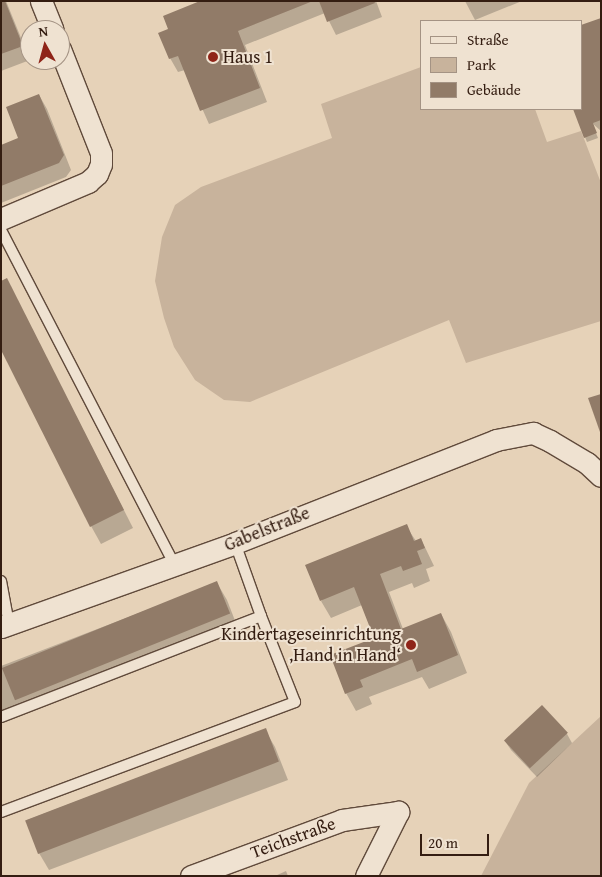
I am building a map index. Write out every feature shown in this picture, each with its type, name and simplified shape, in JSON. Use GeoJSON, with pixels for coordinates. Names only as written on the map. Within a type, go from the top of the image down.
{"type":"FeatureCollection","features":[{"type":"Feature","properties":{"kind":"street"},"geometry":{"type":"LineString","coordinates":[[41,1],[48,20]]}},
{"type":"Feature","properties":{"kind":"street"},"geometry":{"type":"LineString","coordinates":[[1,220],[88,182],[97,174],[101,164],[101,153],[68,70]]}},
{"type":"Feature","properties":{"kind":"street","name":"Gabelstraße"},"geometry":{"type":"LineString","coordinates":[[5,626],[236,543],[496,440],[533,433],[587,463],[601,476]]}},
{"type":"Feature","properties":{"kind":"street","name":"Teichstraße"},"geometry":{"type":"LineString","coordinates":[[191,876],[342,820],[398,812],[366,876]]}},
{"type":"Feature","properties":{"kind":"lane"},"geometry":{"type":"LineString","coordinates":[[1,230],[174,564]]}},
{"type":"Feature","properties":{"kind":"lane"},"geometry":{"type":"LineString","coordinates":[[1,812],[295,702],[261,616],[236,543]]}},
{"type":"Feature","properties":{"kind":"lane"},"geometry":{"type":"LineString","coordinates":[[1,581],[5,626]]}},
{"type":"Feature","properties":{"kind":"lane"},"geometry":{"type":"LineString","coordinates":[[1,717],[261,616]]}},
{"type":"Feature","properties":{"kind":"green space"},"geometry":{"type":"Polygon","coordinates":[[[420,67],[420,110],[535,110],[547,142],[581,131],[601,183],[601,321],[466,363],[449,320],[250,402],[224,400],[195,380],[174,347],[164,318],[155,281],[162,237],[175,205],[201,187],[332,138],[321,104],[420,67]]]}},
{"type":"Feature","properties":{"kind":"green space"},"geometry":{"type":"Polygon","coordinates":[[[601,716],[601,876],[481,876],[529,783],[601,716]]]}},
{"type":"Feature","properties":{"kind":"building"},"geometry":{"type":"Polygon","coordinates":[[[1,1],[5,1],[20,38],[20,47],[1,54],[1,1]]]}},
{"type":"Feature","properties":{"kind":"building","name":"Haus 1"},"geometry":{"type":"Polygon","coordinates":[[[200,1],[313,1],[238,31],[260,88],[200,111],[178,56],[169,59],[158,33],[168,29],[163,16],[200,1]]]}},
{"type":"Feature","properties":{"kind":"building"},"geometry":{"type":"Polygon","coordinates":[[[319,1],[374,1],[375,3],[327,22],[319,1]]]}},
{"type":"Feature","properties":{"kind":"building"},"geometry":{"type":"Polygon","coordinates":[[[601,18],[601,120],[593,123],[597,133],[584,138],[573,110],[582,110],[582,25],[601,18]]]}},
{"type":"Feature","properties":{"kind":"building"},"geometry":{"type":"Polygon","coordinates":[[[39,94],[64,155],[59,163],[1,186],[1,145],[18,138],[6,107],[39,94]]]}},
{"type":"Feature","properties":{"kind":"building"},"geometry":{"type":"Polygon","coordinates":[[[7,278],[124,510],[90,527],[1,350],[1,281],[7,278]]]}},
{"type":"Feature","properties":{"kind":"building"},"geometry":{"type":"Polygon","coordinates":[[[601,394],[601,432],[600,432],[588,398],[601,394]]]}},
{"type":"Feature","properties":{"kind":"building","name":"Kindertageseinrichtung ‚Hand in Hand‘"},"geometry":{"type":"Polygon","coordinates":[[[407,524],[414,541],[421,538],[425,548],[417,551],[422,564],[403,571],[401,566],[380,574],[401,629],[441,613],[458,655],[417,672],[412,659],[360,680],[363,687],[345,694],[330,655],[374,638],[354,587],[320,601],[305,565],[407,524]]]}},
{"type":"Feature","properties":{"kind":"building"},"geometry":{"type":"Polygon","coordinates":[[[217,581],[230,613],[15,700],[2,668],[217,581]]]}},
{"type":"Feature","properties":{"kind":"building"},"geometry":{"type":"Polygon","coordinates":[[[542,705],[568,733],[530,768],[504,740],[542,705]]]}},
{"type":"Feature","properties":{"kind":"building"},"geometry":{"type":"Polygon","coordinates":[[[266,728],[279,762],[38,854],[25,820],[266,728]]]}},
{"type":"Feature","properties":{"kind":"place","name":"Haus 1"},"geometry":{"type":"Point","coordinates":[213,57]}},
{"type":"Feature","properties":{"kind":"place","name":"Kindertageseinrichtung ‚Hand in Hand‘"},"geometry":{"type":"Point","coordinates":[411,645]}}]}
